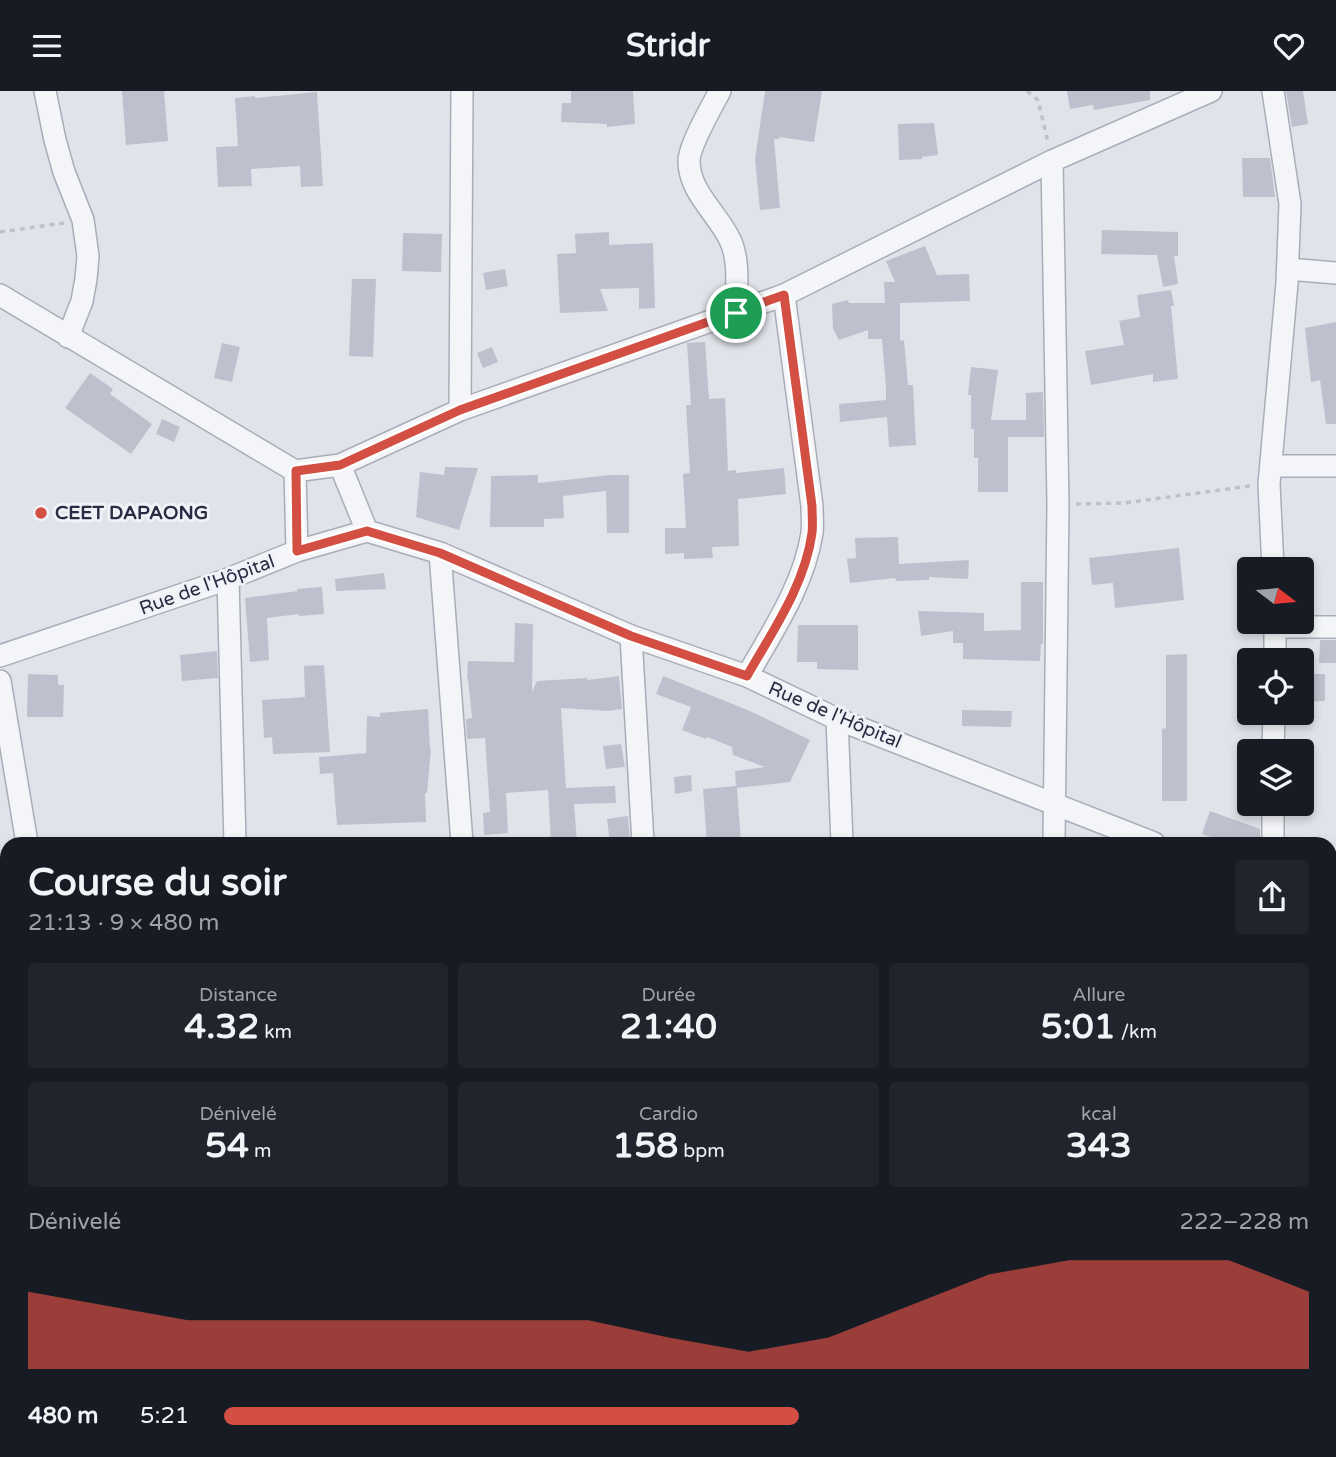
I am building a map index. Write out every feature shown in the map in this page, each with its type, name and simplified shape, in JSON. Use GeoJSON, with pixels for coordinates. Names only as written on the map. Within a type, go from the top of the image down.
{"type":"FeatureCollection","features":[{"type":"Feature","properties":{"kind":"street"},"geometry":{"type":"LineString","coordinates":[[45,91],[64,172],[83,220],[88,256],[82,301],[68,337]]}},
{"type":"Feature","properties":{"kind":"street"},"geometry":{"type":"LineString","coordinates":[[460,410],[462,91]]}},
{"type":"Feature","properties":{"kind":"street"},"geometry":{"type":"LineString","coordinates":[[720,91],[688,158],[696,189],[724,228],[732,245],[736,264],[736,313]]}},
{"type":"Feature","properties":{"kind":"street"},"geometry":{"type":"LineString","coordinates":[[0,295],[296,471],[340,465],[460,410],[784,295],[1052,161],[1211,91]]}},
{"type":"Feature","properties":{"kind":"street"},"geometry":{"type":"LineString","coordinates":[[1273,91],[1290,204],[1288,269],[1270,475],[1273,557]]}},
{"type":"Feature","properties":{"kind":"street"},"geometry":{"type":"LineString","coordinates":[[1052,161],[1058,504],[1054,837]]}},
{"type":"Feature","properties":{"kind":"street"},"geometry":{"type":"LineString","coordinates":[[1288,269],[1336,273]]}},
{"type":"Feature","properties":{"kind":"street"},"geometry":{"type":"LineString","coordinates":[[747,676],[789,600],[805,563],[812,532],[812,506],[784,295]]}},
{"type":"Feature","properties":{"kind":"street"},"geometry":{"type":"LineString","coordinates":[[340,465],[367,531]]}},
{"type":"Feature","properties":{"kind":"street"},"geometry":{"type":"LineString","coordinates":[[1270,475],[1336,466]]}},
{"type":"Feature","properties":{"kind":"street"},"geometry":{"type":"LineString","coordinates":[[296,471],[297,551]]}},
{"type":"Feature","properties":{"kind":"street","name":"Rue de l'Hôpital"},"geometry":{"type":"LineString","coordinates":[[0,656],[229,579],[297,551],[367,531],[440,553],[631,636],[747,676],[837,719],[1139,837]]}},
{"type":"Feature","properties":{"kind":"street"},"geometry":{"type":"LineString","coordinates":[[440,553],[461,837]]}},
{"type":"Feature","properties":{"kind":"street"},"geometry":{"type":"LineString","coordinates":[[229,579],[235,837]]}},
{"type":"Feature","properties":{"kind":"street"},"geometry":{"type":"LineString","coordinates":[[1314,626],[1336,627]]}},
{"type":"Feature","properties":{"kind":"street"},"geometry":{"type":"LineString","coordinates":[[631,636],[643,837]]}},
{"type":"Feature","properties":{"kind":"street"},"geometry":{"type":"LineString","coordinates":[[0,681],[26,837]]}},
{"type":"Feature","properties":{"kind":"street"},"geometry":{"type":"LineString","coordinates":[[837,719],[842,837]]}},
{"type":"Feature","properties":{"kind":"street"},"geometry":{"type":"LineString","coordinates":[[1273,816],[1273,837]]}},
{"type":"Feature","properties":{"kind":"path"},"geometry":{"type":"LineString","coordinates":[[1027,91],[1038,100],[1052,161]]}},
{"type":"Feature","properties":{"kind":"path"},"geometry":{"type":"LineString","coordinates":[[0,232],[83,220]]}},
{"type":"Feature","properties":{"kind":"path"},"geometry":{"type":"LineString","coordinates":[[1058,504],[1124,503],[1270,475]]}},
{"type":"Feature","properties":{"kind":"building"},"geometry":{"type":"Polygon","coordinates":[[[122,91],[164,91],[168,141],[126,145],[122,91]]]}},
{"type":"Feature","properties":{"kind":"building"},"geometry":{"type":"Polygon","coordinates":[[[571,91],[633,91],[635,124],[607,127],[607,124],[561,122],[562,103],[571,103],[571,91]]]}},
{"type":"Feature","properties":{"kind":"building"},"geometry":{"type":"Polygon","coordinates":[[[765,91],[822,91],[814,142],[779,137],[774,139],[780,208],[760,210],[755,159],[765,91]]]}},
{"type":"Feature","properties":{"kind":"building"},"geometry":{"type":"Polygon","coordinates":[[[1067,91],[1150,91],[1150,100],[1094,110],[1093,105],[1070,109],[1067,91]]]}},
{"type":"Feature","properties":{"kind":"building"},"geometry":{"type":"Polygon","coordinates":[[[1286,91],[1303,91],[1308,124],[1292,127],[1286,91]]]}},
{"type":"Feature","properties":{"kind":"building"},"geometry":{"type":"Polygon","coordinates":[[[317,92],[323,186],[301,187],[300,166],[251,169],[252,186],[218,187],[216,147],[238,146],[235,98],[317,92]]]}},
{"type":"Feature","properties":{"kind":"building"},"geometry":{"type":"Polygon","coordinates":[[[934,123],[938,155],[899,160],[898,124],[934,123]]]}},
{"type":"Feature","properties":{"kind":"building"},"geometry":{"type":"Polygon","coordinates":[[[1242,158],[1270,158],[1275,197],[1243,197],[1242,158]]]}},
{"type":"Feature","properties":{"kind":"building"},"geometry":{"type":"Polygon","coordinates":[[[1102,230],[1178,232],[1178,256],[1174,256],[1178,284],[1163,287],[1157,255],[1101,254],[1102,230]]]}},
{"type":"Feature","properties":{"kind":"building"},"geometry":{"type":"Polygon","coordinates":[[[609,232],[609,245],[653,243],[655,308],[639,309],[639,288],[600,289],[608,311],[560,313],[557,254],[576,253],[575,234],[609,232]]]}},
{"type":"Feature","properties":{"kind":"building"},"geometry":{"type":"Polygon","coordinates":[[[403,233],[442,234],[441,272],[402,271],[403,233]]]}},
{"type":"Feature","properties":{"kind":"building"},"geometry":{"type":"Polygon","coordinates":[[[925,246],[937,275],[969,274],[970,301],[900,303],[900,341],[904,340],[908,385],[913,385],[916,445],[889,447],[887,417],[840,422],[839,404],[886,400],[886,387],[882,339],[868,339],[868,330],[839,340],[833,329],[832,304],[848,300],[849,303],[885,303],[884,282],[895,282],[886,261],[925,246]]]}},
{"type":"Feature","properties":{"kind":"building"},"geometry":{"type":"Polygon","coordinates":[[[505,269],[508,286],[486,290],[483,273],[505,269]]]}},
{"type":"Feature","properties":{"kind":"building"},"geometry":{"type":"Polygon","coordinates":[[[352,279],[376,279],[373,357],[349,356],[352,279]]]}},
{"type":"Feature","properties":{"kind":"building"},"geometry":{"type":"Polygon","coordinates":[[[1171,290],[1178,379],[1153,382],[1153,374],[1091,385],[1085,351],[1124,345],[1119,321],[1140,317],[1137,295],[1171,290]]]}},
{"type":"Feature","properties":{"kind":"building"},"geometry":{"type":"Polygon","coordinates":[[[1336,322],[1336,424],[1326,424],[1320,380],[1311,382],[1305,328],[1336,322]]]}},
{"type":"Feature","properties":{"kind":"building"},"geometry":{"type":"Polygon","coordinates":[[[705,342],[709,399],[725,398],[728,471],[736,470],[736,473],[784,468],[786,494],[738,499],[739,546],[712,547],[713,558],[684,559],[684,553],[665,554],[665,528],[686,528],[683,474],[690,473],[686,405],[691,405],[687,343],[705,342]]]}},
{"type":"Feature","properties":{"kind":"building"},"geometry":{"type":"Polygon","coordinates":[[[222,343],[240,347],[232,382],[214,378],[222,343]]]}},
{"type":"Feature","properties":{"kind":"building"},"geometry":{"type":"Polygon","coordinates":[[[492,347],[498,362],[483,368],[477,353],[492,347]]]}},
{"type":"Feature","properties":{"kind":"building"},"geometry":{"type":"Polygon","coordinates":[[[971,367],[998,370],[991,420],[1026,420],[1026,393],[1043,392],[1044,437],[1008,437],[1008,492],[978,492],[978,458],[974,458],[971,395],[968,395],[971,367]]]}},
{"type":"Feature","properties":{"kind":"building"},"geometry":{"type":"Polygon","coordinates":[[[90,373],[113,389],[110,394],[152,424],[131,454],[65,408],[90,373]]]}},
{"type":"Feature","properties":{"kind":"building"},"geometry":{"type":"Polygon","coordinates":[[[162,419],[180,427],[174,442],[156,434],[162,419]]]}},
{"type":"Feature","properties":{"kind":"building"},"geometry":{"type":"Polygon","coordinates":[[[445,467],[478,468],[459,530],[416,517],[420,472],[444,475],[445,467]]]}},
{"type":"Feature","properties":{"kind":"building"},"geometry":{"type":"Polygon","coordinates":[[[538,475],[538,483],[629,475],[629,533],[607,533],[606,491],[563,496],[564,518],[544,519],[544,527],[490,527],[491,476],[538,475]]]}},
{"type":"Feature","properties":{"kind":"building"},"geometry":{"type":"Polygon","coordinates":[[[898,537],[899,564],[969,560],[968,579],[929,577],[929,580],[896,581],[895,578],[850,583],[847,559],[856,558],[855,538],[898,537]]]}},
{"type":"Feature","properties":{"kind":"building"},"geometry":{"type":"Polygon","coordinates":[[[1179,548],[1184,600],[1115,608],[1113,583],[1092,585],[1089,558],[1179,548]]]}},
{"type":"Feature","properties":{"kind":"building"},"geometry":{"type":"Polygon","coordinates":[[[384,573],[386,589],[336,591],[335,579],[384,573]]]}},
{"type":"Feature","properties":{"kind":"building"},"geometry":{"type":"Polygon","coordinates":[[[1021,582],[1043,582],[1043,644],[1040,661],[963,659],[963,643],[953,643],[953,631],[921,636],[918,611],[984,613],[984,631],[1021,630],[1021,582]]]}},
{"type":"Feature","properties":{"kind":"building"},"geometry":{"type":"Polygon","coordinates":[[[322,587],[324,614],[267,618],[269,660],[250,662],[245,598],[322,587]]]}},
{"type":"Feature","properties":{"kind":"building"},"geometry":{"type":"Polygon","coordinates":[[[515,623],[533,624],[532,692],[537,681],[619,676],[622,709],[609,711],[561,708],[566,788],[615,786],[616,803],[574,804],[577,837],[551,837],[548,790],[506,793],[508,833],[484,835],[483,813],[490,812],[485,738],[467,739],[466,719],[472,718],[467,679],[468,661],[514,662],[515,623]]]}},
{"type":"Feature","properties":{"kind":"building"},"geometry":{"type":"Polygon","coordinates":[[[798,625],[858,625],[858,670],[817,669],[817,662],[797,662],[798,625]]]}},
{"type":"Feature","properties":{"kind":"building"},"geometry":{"type":"Polygon","coordinates":[[[1320,640],[1336,640],[1336,663],[1319,663],[1320,640]]]}},
{"type":"Feature","properties":{"kind":"building"},"geometry":{"type":"Polygon","coordinates":[[[217,651],[218,678],[182,681],[180,655],[217,651]]]}},
{"type":"Feature","properties":{"kind":"building"},"geometry":{"type":"Polygon","coordinates":[[[1187,654],[1187,801],[1162,801],[1166,655],[1187,654]]]}},
{"type":"Feature","properties":{"kind":"building"},"geometry":{"type":"Polygon","coordinates":[[[324,665],[330,752],[273,754],[272,737],[264,738],[262,700],[305,697],[304,666],[324,665]]]}},
{"type":"Feature","properties":{"kind":"building"},"geometry":{"type":"Polygon","coordinates":[[[28,674],[58,675],[58,685],[64,685],[63,717],[27,717],[28,674]]]}},
{"type":"Feature","properties":{"kind":"building"},"geometry":{"type":"Polygon","coordinates":[[[1314,674],[1325,674],[1325,701],[1314,701],[1314,674]]]}},
{"type":"Feature","properties":{"kind":"building"},"geometry":{"type":"Polygon","coordinates":[[[663,676],[750,711],[810,740],[790,782],[737,788],[741,837],[707,837],[703,789],[736,786],[735,771],[765,767],[733,755],[732,747],[682,730],[691,707],[656,694],[663,676]]]}},
{"type":"Feature","properties":{"kind":"building"},"geometry":{"type":"Polygon","coordinates":[[[428,709],[431,749],[425,793],[426,822],[337,825],[333,773],[320,774],[319,757],[366,753],[367,716],[380,717],[380,713],[428,709]]]}},
{"type":"Feature","properties":{"kind":"building"},"geometry":{"type":"Polygon","coordinates":[[[962,710],[1012,711],[1011,727],[962,726],[962,710]]]}},
{"type":"Feature","properties":{"kind":"building"},"geometry":{"type":"Polygon","coordinates":[[[621,744],[625,767],[606,769],[603,746],[621,744]]]}},
{"type":"Feature","properties":{"kind":"building"},"geometry":{"type":"Polygon","coordinates":[[[691,775],[692,791],[675,794],[674,777],[691,775]]]}},
{"type":"Feature","properties":{"kind":"building"},"geometry":{"type":"Polygon","coordinates":[[[1210,811],[1260,829],[1260,837],[1211,837],[1202,834],[1210,811]]]}},
{"type":"Feature","properties":{"kind":"building"},"geometry":{"type":"Polygon","coordinates":[[[628,816],[630,837],[609,837],[607,819],[628,816]]]}},
{"type":"Feature","properties":{"kind":"place","name":"CEET DAPAONG"},"geometry":{"type":"Point","coordinates":[41,513]}},
{"type":"Feature","properties":{"kind":"route"},"geometry":{"type":"LineString","coordinates":[[784,295],[812,506],[812,532],[805,563],[789,600],[747,676],[631,636],[440,553],[367,531],[297,551],[296,471],[340,465],[460,410],[736,313],[784,295]]}}]}
